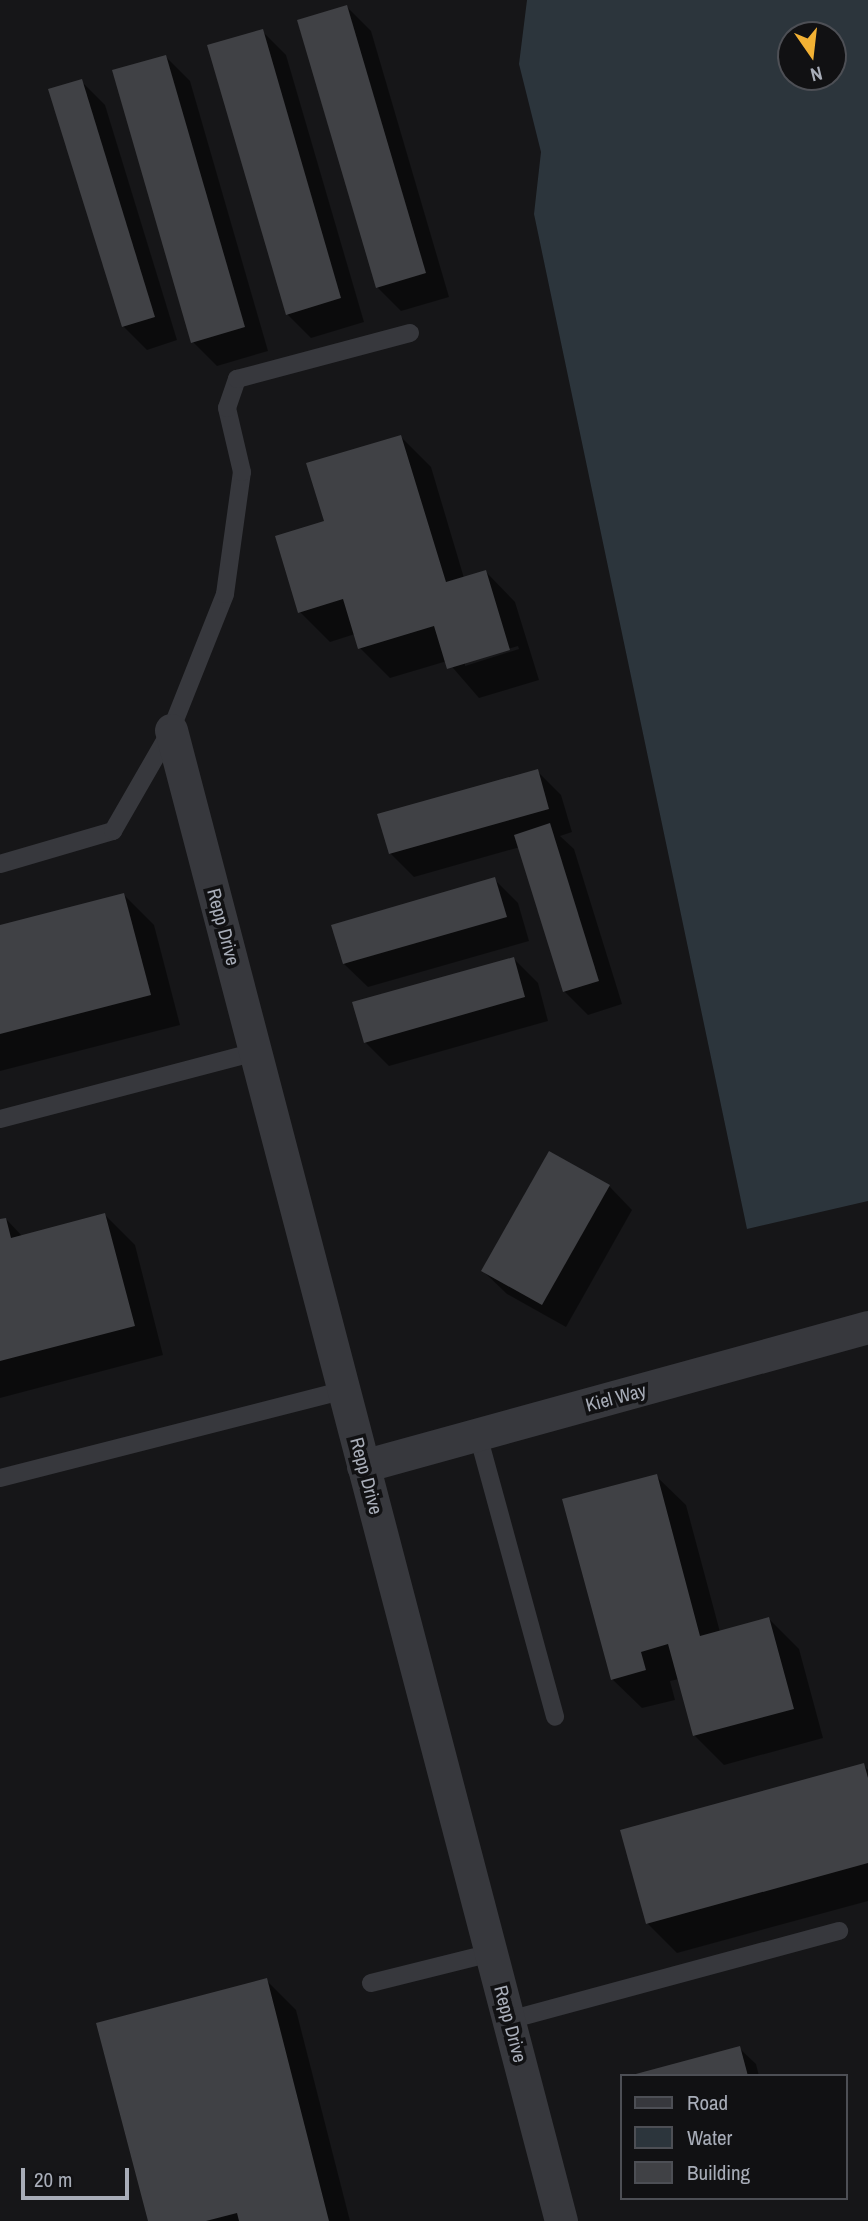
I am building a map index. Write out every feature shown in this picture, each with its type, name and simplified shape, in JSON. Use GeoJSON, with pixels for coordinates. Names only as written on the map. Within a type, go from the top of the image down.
{"type":"FeatureCollection","features":[{"type":"Feature","properties":{"kind":"street","name":"Repp Drive"},"geometry":{"type":"LineString","coordinates":[[171,730],[561,2221]]}},
{"type":"Feature","properties":{"kind":"street","name":"Kiel Way"},"geometry":{"type":"LineString","coordinates":[[363,1466],[868,1327]]}},
{"type":"Feature","properties":{"kind":"lane"},"geometry":{"type":"LineString","coordinates":[[0,864],[113,831],[171,730],[225,594],[242,472],[227,408],[237,379],[410,333]]}},
{"type":"Feature","properties":{"kind":"lane"},"geometry":{"type":"LineString","coordinates":[[0,1119],[255,1052]]}},
{"type":"Feature","properties":{"kind":"lane"},"geometry":{"type":"LineString","coordinates":[[0,1478],[344,1390]]}},
{"type":"Feature","properties":{"kind":"lane"},"geometry":{"type":"LineString","coordinates":[[478,1435],[555,1717]]}},
{"type":"Feature","properties":{"kind":"lane"},"geometry":{"type":"LineString","coordinates":[[509,2020],[839,1931]]}},
{"type":"Feature","properties":{"kind":"lane"},"geometry":{"type":"LineString","coordinates":[[371,1983],[491,1953]]}},
{"type":"Feature","properties":{"kind":"water"},"geometry":{"type":"Polygon","coordinates":[[[527,0],[868,0],[868,1201],[747,1229],[534,214],[541,152],[519,64],[527,0]]]}},
{"type":"Feature","properties":{"kind":"building"},"geometry":{"type":"Polygon","coordinates":[[[347,5],[426,273],[376,288],[297,20],[347,5]]]}},
{"type":"Feature","properties":{"kind":"building"},"geometry":{"type":"Polygon","coordinates":[[[263,29],[341,298],[286,315],[207,45],[263,29]]]}},
{"type":"Feature","properties":{"kind":"building"},"geometry":{"type":"Polygon","coordinates":[[[166,55],[245,327],[191,343],[112,70],[166,55]]]}},
{"type":"Feature","properties":{"kind":"building"},"geometry":{"type":"Polygon","coordinates":[[[82,79],[155,317],[122,327],[48,89],[82,79]]]}},
{"type":"Feature","properties":{"kind":"building"},"geometry":{"type":"Polygon","coordinates":[[[401,435],[446,582],[486,570],[510,650],[447,669],[434,626],[358,649],[343,599],[298,613],[275,536],[324,521],[306,463],[401,435]]]}},
{"type":"Feature","properties":{"kind":"building"},"geometry":{"type":"Polygon","coordinates":[[[538,769],[549,809],[389,854],[377,814],[538,769]]]}},
{"type":"Feature","properties":{"kind":"building"},"geometry":{"type":"Polygon","coordinates":[[[550,823],[599,981],[563,992],[514,835],[550,823]]]}},
{"type":"Feature","properties":{"kind":"building"},"geometry":{"type":"Polygon","coordinates":[[[495,877],[507,917],[343,964],[331,925],[495,877]]]}},
{"type":"Feature","properties":{"kind":"building"},"geometry":{"type":"Polygon","coordinates":[[[124,893],[151,995],[0,1034],[0,925],[124,893]]]}},
{"type":"Feature","properties":{"kind":"building"},"geometry":{"type":"Polygon","coordinates":[[[514,957],[525,997],[364,1043],[352,1002],[514,957]]]}},
{"type":"Feature","properties":{"kind":"building"},"geometry":{"type":"Polygon","coordinates":[[[549,1151],[610,1185],[542,1305],[481,1271],[549,1151]]]}},
{"type":"Feature","properties":{"kind":"building"},"geometry":{"type":"Polygon","coordinates":[[[105,1213],[135,1326],[0,1361],[0,1219],[6,1218],[11,1238],[105,1213]]]}},
{"type":"Feature","properties":{"kind":"building"},"geometry":{"type":"Polygon","coordinates":[[[657,1474],[700,1636],[769,1617],[794,1709],[693,1736],[668,1644],[641,1652],[646,1670],[611,1680],[562,1499],[657,1474]]]}},
{"type":"Feature","properties":{"kind":"building"},"geometry":{"type":"Polygon","coordinates":[[[864,1763],[868,1778],[868,1863],[646,1924],[620,1830],[864,1763]]]}},
{"type":"Feature","properties":{"kind":"building"},"geometry":{"type":"Polygon","coordinates":[[[267,1978],[329,2221],[239,2221],[237,2213],[206,2221],[148,2221],[96,2023],[267,1978]]]}},
{"type":"Feature","properties":{"kind":"building"},"geometry":{"type":"Polygon","coordinates":[[[740,2046],[747,2074],[636,2074],[740,2046]]]}}]}
